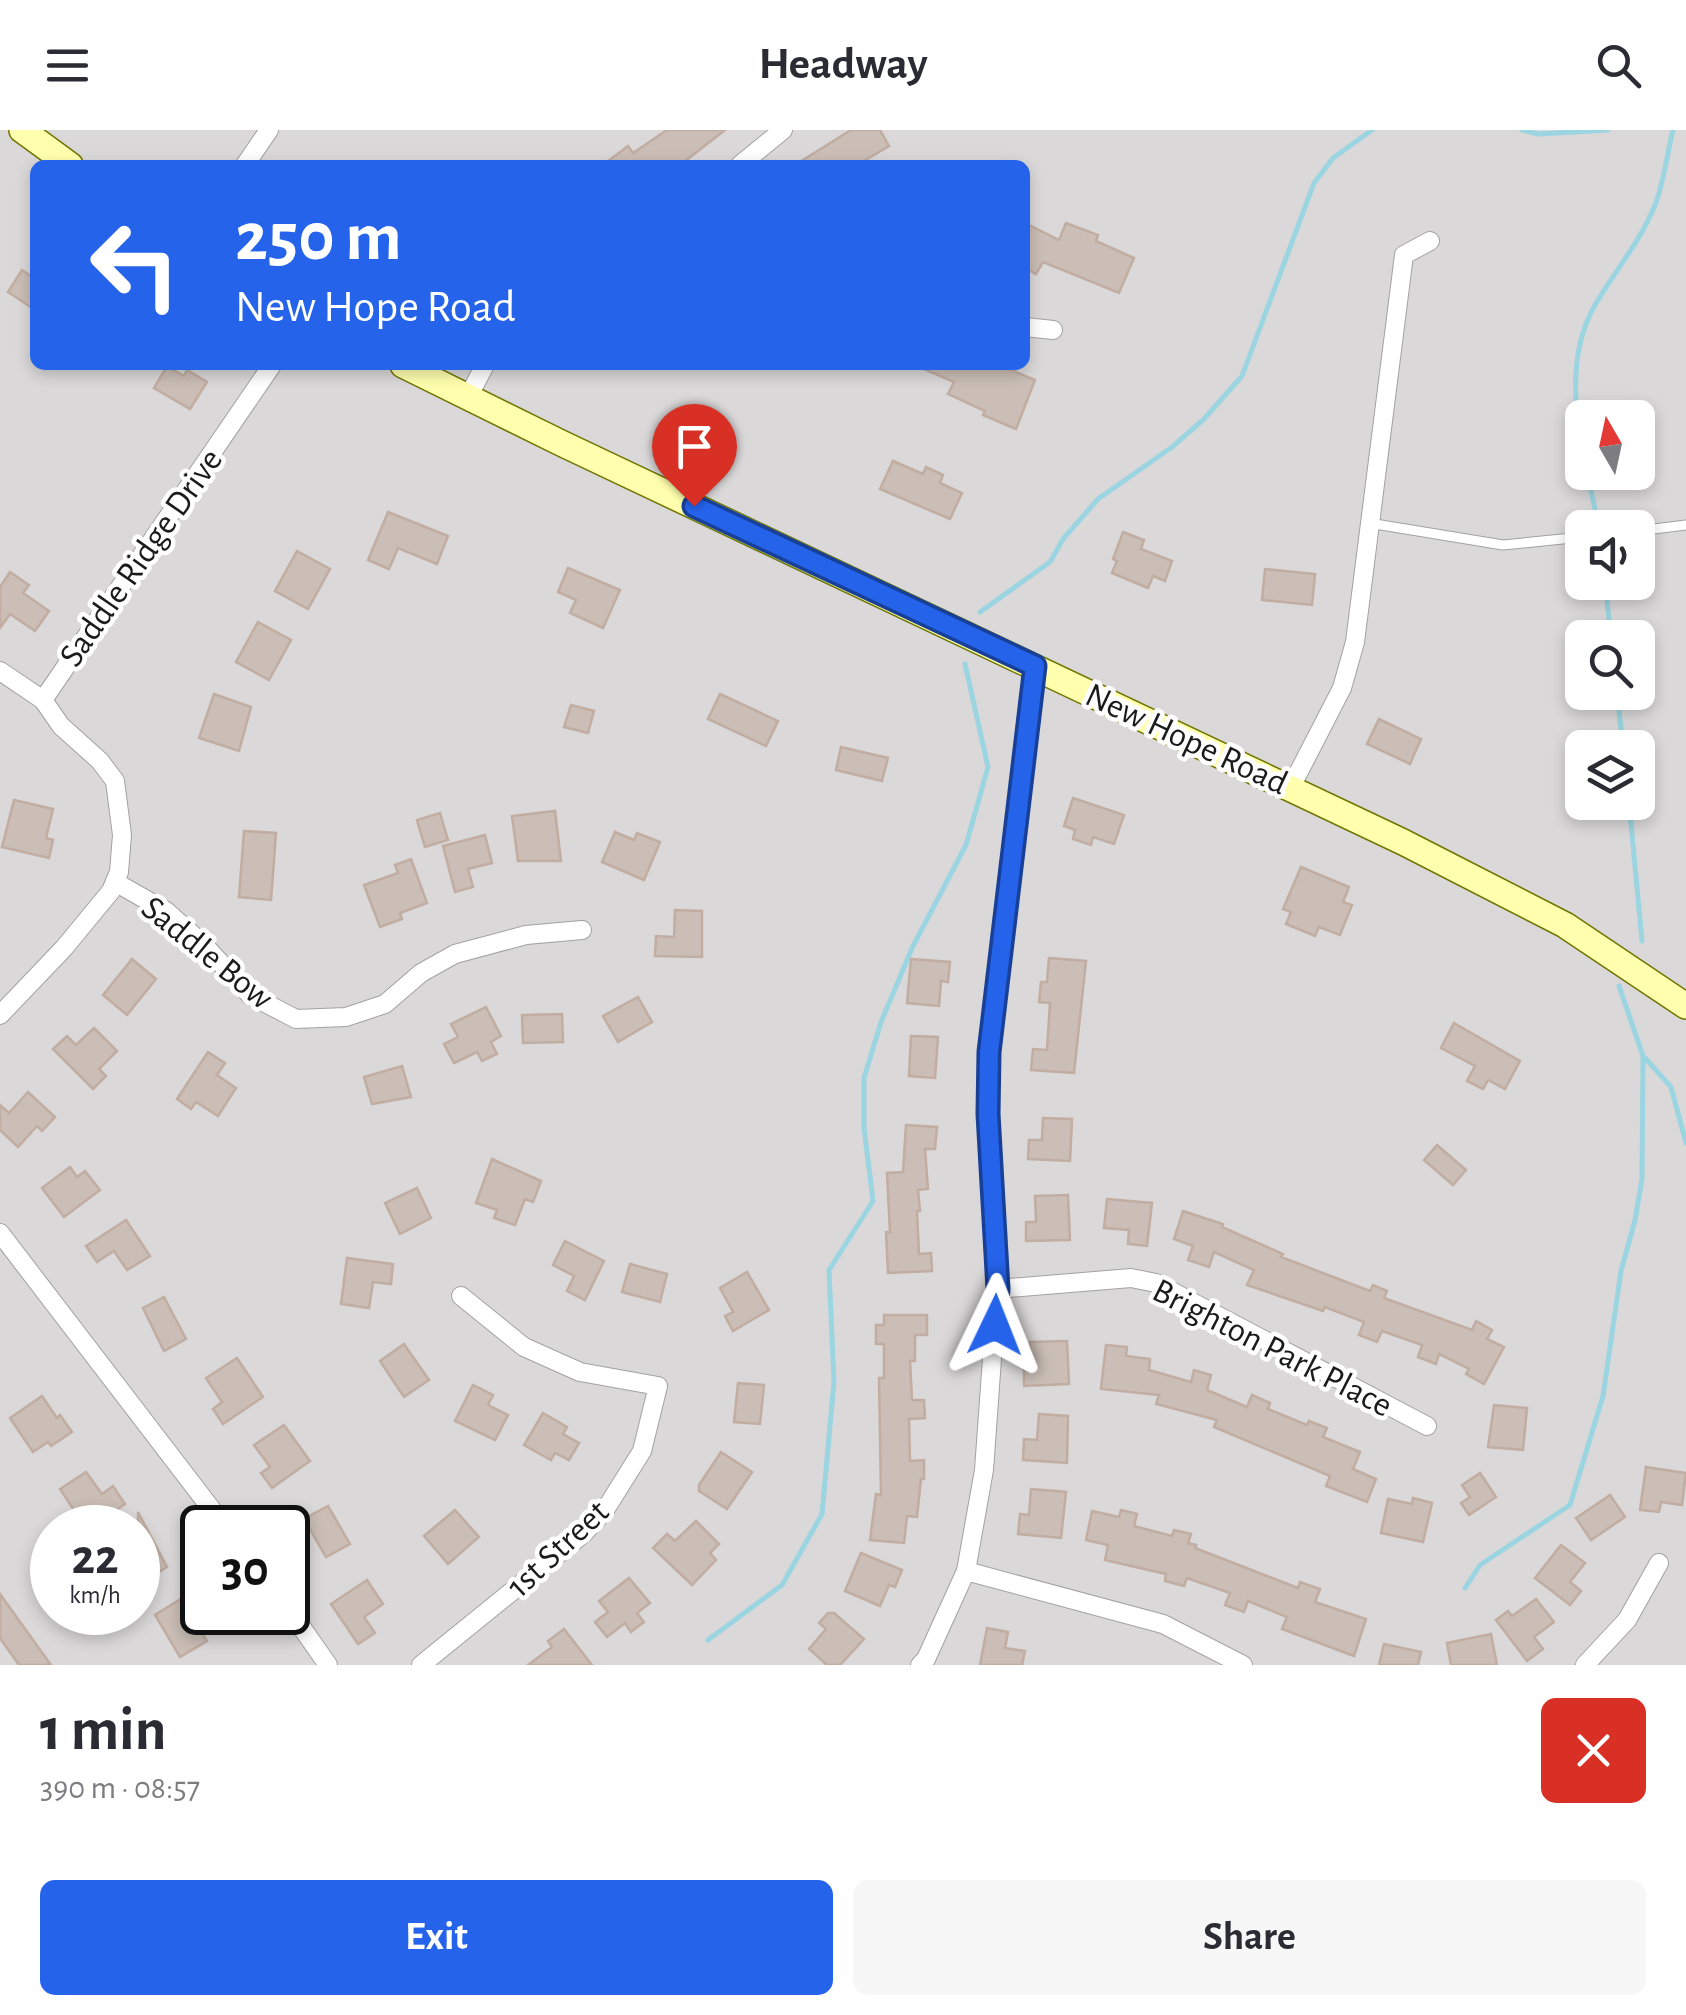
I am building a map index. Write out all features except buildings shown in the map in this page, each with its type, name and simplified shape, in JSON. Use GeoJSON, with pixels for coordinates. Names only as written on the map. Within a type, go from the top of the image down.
{"type":"FeatureCollection","features":[{"type":"Feature","properties":{"kind":"street"},"geometry":{"type":"LineString","coordinates":[[22,130],[63,160]]}},
{"type":"Feature","properties":{"kind":"street"},"geometry":{"type":"LineString","coordinates":[[248,160],[269,130]]}},
{"type":"Feature","properties":{"kind":"street"},"geometry":{"type":"LineString","coordinates":[[750,160],[784,130]]}},
{"type":"Feature","properties":{"kind":"street"},"geometry":{"type":"LineString","coordinates":[[1291,787],[1342,688],[1355,642],[1404,255],[1430,242]]}},
{"type":"Feature","properties":{"kind":"street"},"geometry":{"type":"LineString","coordinates":[[1030,328],[1053,330]]}},
{"type":"Feature","properties":{"kind":"street","name":"Saddle Ridge Drive"},"geometry":{"type":"LineString","coordinates":[[115,882],[122,835],[115,782],[43,700],[269,370]]}},
{"type":"Feature","properties":{"kind":"street","name":"New Hope Road"},"geometry":{"type":"LineString","coordinates":[[414,370],[1291,787],[1565,925],[1686,1006]]}},
{"type":"Feature","properties":{"kind":"street"},"geometry":{"type":"LineString","coordinates":[[468,397],[482,370]]}},
{"type":"Feature","properties":{"kind":"street"},"geometry":{"type":"LineString","coordinates":[[920,1665],[966,1572],[984,1470],[998,1289],[988,1114],[989,1052],[1035,666]]}},
{"type":"Feature","properties":{"kind":"street"},"geometry":{"type":"LineString","coordinates":[[0,670],[43,700]]}},
{"type":"Feature","properties":{"kind":"street"},"geometry":{"type":"LineString","coordinates":[[0,1015],[64,948],[115,882]]}},
{"type":"Feature","properties":{"kind":"street","name":"Saddle Bow"},"geometry":{"type":"LineString","coordinates":[[115,882],[166,910],[250,995],[296,1019],[346,1017],[384,1004],[421,973],[455,954],[526,936],[582,930]]}},
{"type":"Feature","properties":{"kind":"street"},"geometry":{"type":"LineString","coordinates":[[0,1232],[208,1505]]}},
{"type":"Feature","properties":{"kind":"street","name":"Brighton Park Place"},"geometry":{"type":"LineString","coordinates":[[998,1289],[1131,1278],[1156,1282],[1427,1426]]}},
{"type":"Feature","properties":{"kind":"street","name":"1st Street"},"geometry":{"type":"LineString","coordinates":[[420,1665],[584,1533],[605,1510],[642,1451],[658,1386],[580,1372],[524,1346],[460,1296]]}},
{"type":"Feature","properties":{"kind":"street"},"geometry":{"type":"LineString","coordinates":[[1585,1665],[1627,1620],[1658,1563]]}},
{"type":"Feature","properties":{"kind":"street"},"geometry":{"type":"LineString","coordinates":[[966,1572],[1164,1624],[1242,1665]]}},
{"type":"Feature","properties":{"kind":"street"},"geometry":{"type":"LineString","coordinates":[[307,1635],[328,1665]]}},
{"type":"Feature","properties":{"kind":"lane"},"geometry":{"type":"LineString","coordinates":[[1370,523],[1503,545],[1565,539]]}},
{"type":"Feature","properties":{"kind":"lane"},"geometry":{"type":"LineString","coordinates":[[1655,529],[1686,525]]}},
{"type":"Feature","properties":{"kind":"shaded area"},"geometry":{"type":"Polygon","coordinates":[[[0,130],[1686,130],[1686,1665],[0,1665],[0,130]]]}},
{"type":"Feature","properties":{"kind":"waterway"},"geometry":{"type":"LineString","coordinates":[[980,612],[1050,562],[1063,539],[1098,499],[1172,447],[1204,419],[1242,376],[1314,183],[1333,158],[1372,130]]}},
{"type":"Feature","properties":{"kind":"waterway"},"geometry":{"type":"LineString","coordinates":[[1522,130],[1538,134],[1608,130]]}},
{"type":"Feature","properties":{"kind":"waterway"},"geometry":{"type":"LineString","coordinates":[[1576,400],[1578,357],[1587,322],[1649,219],[1673,130]]}},
{"type":"Feature","properties":{"kind":"waterway"},"geometry":{"type":"LineString","coordinates":[[1591,490],[1595,510]]}},
{"type":"Feature","properties":{"kind":"waterway"},"geometry":{"type":"LineString","coordinates":[[1607,600],[1609,620]]}},
{"type":"Feature","properties":{"kind":"waterway"},"geometry":{"type":"LineString","coordinates":[[708,1640],[782,1585],[822,1514],[834,1382],[829,1270],[873,1201],[864,1128],[864,1078],[881,1022],[913,946],[966,845],[988,767],[965,664]]}},
{"type":"Feature","properties":{"kind":"waterway"},"geometry":{"type":"LineString","coordinates":[[1619,710],[1621,730]]}},
{"type":"Feature","properties":{"kind":"waterway"},"geometry":{"type":"LineString","coordinates":[[1631,820],[1642,941]]}},
{"type":"Feature","properties":{"kind":"waterway"},"geometry":{"type":"LineString","coordinates":[[1465,1588],[1480,1565],[1570,1505],[1603,1396],[1621,1271],[1642,1179],[1643,1056],[1619,986]]}},
{"type":"Feature","properties":{"kind":"waterway"},"geometry":{"type":"LineString","coordinates":[[1645,1058],[1671,1087],[1686,1143]]}},
{"type":"Feature","properties":{"kind":"route"},"geometry":{"type":"LineString","coordinates":[[694,506],[1035,666],[989,1052],[990,1167],[998,1289],[995,1325]]}}]}
